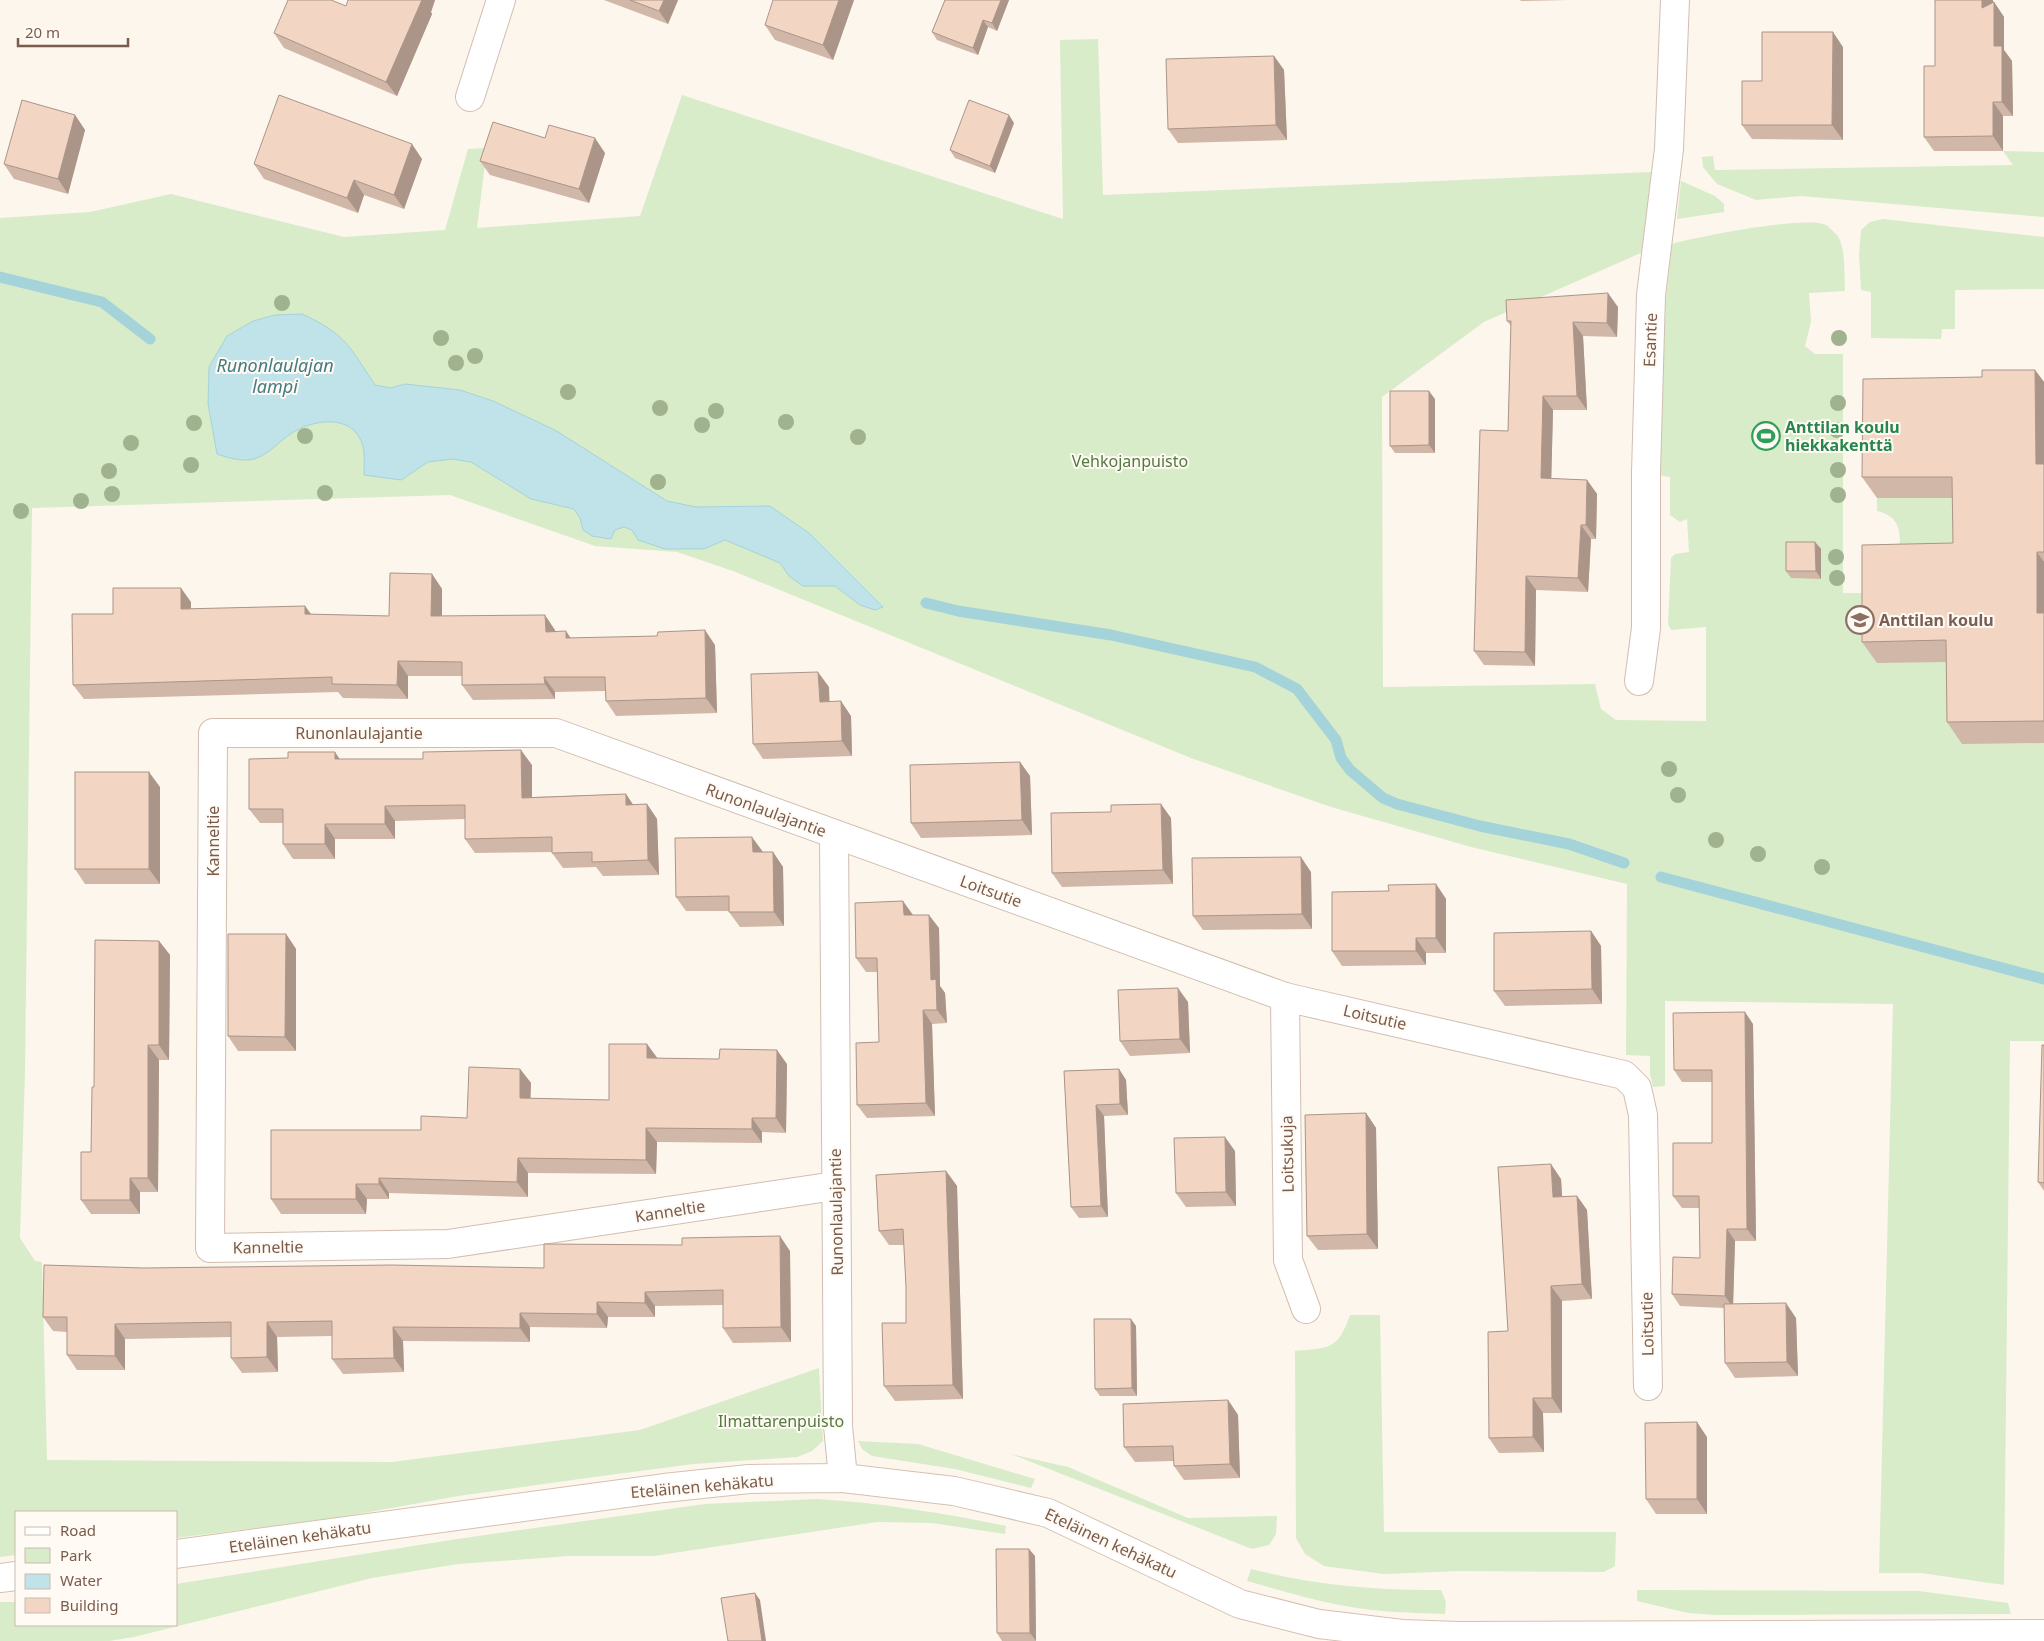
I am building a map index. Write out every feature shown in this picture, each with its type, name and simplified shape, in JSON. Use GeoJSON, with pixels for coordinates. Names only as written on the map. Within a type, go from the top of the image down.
{"type":"FeatureCollection","features":[{"type":"Feature","properties":{"kind":"street"},"geometry":{"type":"LineString","coordinates":[[470,97],[501,0]]}},
{"type":"Feature","properties":{"kind":"street","name":"Esantie"},"geometry":{"type":"LineString","coordinates":[[1639,681],[1646,628],[1646,473],[1651,295],[1669,149],[1675,0]]}},
{"type":"Feature","properties":{"kind":"street","name":"Runonlaulajantie"},"geometry":{"type":"LineString","coordinates":[[213,733],[556,733],[834,834],[838,1426],[843,1478]]}},
{"type":"Feature","properties":{"kind":"street","name":"Kanneltie"},"geometry":{"type":"LineString","coordinates":[[213,733],[210,1248],[448,1244],[836,1186]]}},
{"type":"Feature","properties":{"kind":"street","name":"Loitsutie"},"geometry":{"type":"LineString","coordinates":[[834,834],[1285,996],[1624,1075],[1637,1088],[1643,1115],[1648,1386]]}},
{"type":"Feature","properties":{"kind":"street","name":"Loitsukuja"},"geometry":{"type":"LineString","coordinates":[[1285,996],[1288,1260],[1306,1309]]}},
{"type":"Feature","properties":{"kind":"street","name":"Eteläinen kehäkatu"},"geometry":{"type":"LineString","coordinates":[[178,1554],[664,1488],[749,1479],[843,1478],[954,1490],[1048,1513],[1240,1604],[1319,1624],[1401,1638],[2044,1634]]}},
{"type":"Feature","properties":{"kind":"street"},"geometry":{"type":"LineString","coordinates":[[0,1578],[15,1576]]}},
{"type":"Feature","properties":{"kind":"green space","name":"Vehkojanpuisto"},"geometry":{"type":"Polygon","coordinates":[[[1098,39],[1103,195],[1651,172],[1643,252],[1484,322],[1382,397],[1383,687],[1595,684],[1601,709],[1616,720],[1706,721],[1706,627],[1671,630],[1668,624],[1671,558],[1675,554],[1689,552],[1687,519],[1680,522],[1670,515],[1670,477],[1658,475],[1666,299],[1672,244],[1726,232],[1797,223],[1826,225],[1837,235],[1842,246],[1845,291],[1809,293],[1811,322],[1805,346],[1815,354],[1843,354],[1843,593],[1876,593],[1961,661],[2044,743],[2044,1041],[2010,1041],[2004,1585],[1921,1573],[1879,1573],[1893,1004],[1665,1001],[1665,1086],[1653,1087],[1650,1074],[1650,1056],[1626,1055],[1627,884],[1471,847],[1331,807],[1191,758],[733,571],[677,552],[595,546],[450,495],[32,508],[25,1071],[20,1238],[35,1261],[42,1262],[47,1460],[392,1462],[640,1430],[819,1368],[823,1441],[812,1451],[797,1457],[694,1464],[594,1477],[458,1496],[336,1518],[178,1538],[178,1511],[15,1511],[15,1555],[0,1557],[0,218],[90,212],[171,194],[344,237],[445,230],[468,149],[487,148],[477,228],[640,216],[682,95],[1063,219],[1060,40],[1098,39]]]}},
{"type":"Feature","properties":{"kind":"green space"},"geometry":{"type":"Polygon","coordinates":[[[2003,151],[2044,152],[2044,217],[1801,196],[1756,200],[1717,184],[1703,167],[1702,157],[1713,156],[1715,170],[2013,165],[2003,151]]]}},
{"type":"Feature","properties":{"kind":"green space"},"geometry":{"type":"Polygon","coordinates":[[[1681,181],[1715,196],[1724,204],[1724,212],[1677,219],[1681,181]]]}},
{"type":"Feature","properties":{"kind":"green space"},"geometry":{"type":"Polygon","coordinates":[[[1883,219],[2044,237],[2044,289],[1955,290],[1955,329],[1942,329],[1941,339],[1871,338],[1871,292],[1861,290],[1859,255],[1861,230],[1870,222],[1883,219]]]}},
{"type":"Feature","properties":{"kind":"green space"},"geometry":{"type":"Polygon","coordinates":[[[1877,498],[1967,498],[1969,565],[1894,549],[1900,542],[1899,531],[1892,518],[1877,511],[1877,498]]]}},
{"type":"Feature","properties":{"kind":"green space"},"geometry":{"type":"Polygon","coordinates":[[[1350,1315],[1380,1315],[1384,1532],[1616,1532],[1615,1566],[1604,1572],[1461,1571],[1384,1574],[1324,1566],[1305,1554],[1296,1538],[1295,1351],[1324,1348],[1331,1345],[1341,1335],[1350,1315]]]}},
{"type":"Feature","properties":{"kind":"green space"},"geometry":{"type":"Polygon","coordinates":[[[858,1441],[918,1444],[1035,1479],[1031,1488],[955,1469],[872,1456],[862,1449],[858,1441]]]}},
{"type":"Feature","properties":{"kind":"green space"},"geometry":{"type":"Polygon","coordinates":[[[1011,1454],[1068,1467],[1188,1518],[1277,1516],[1276,1534],[1269,1545],[1252,1549],[1011,1454]]]}},
{"type":"Feature","properties":{"kind":"green space"},"geometry":{"type":"Polygon","coordinates":[[[817,1499],[912,1509],[1006,1526],[1005,1534],[932,1523],[877,1522],[654,1556],[569,1556],[458,1564],[372,1578],[134,1637],[109,1641],[0,1641],[0,1602],[15,1602],[15,1626],[178,1626],[178,1584],[457,1539],[705,1504],[817,1499]]]}},
{"type":"Feature","properties":{"kind":"green space"},"geometry":{"type":"Polygon","coordinates":[[[1251,1569],[1274,1575],[1345,1586],[1441,1590],[1446,1602],[1445,1614],[1370,1610],[1320,1601],[1247,1581],[1251,1569]]]}},
{"type":"Feature","properties":{"kind":"green space"},"geometry":{"type":"Polygon","coordinates":[[[1637,1590],[1919,1591],[2008,1603],[2011,1614],[1717,1615],[1688,1613],[1637,1601],[1637,1590]]]}},
{"type":"Feature","properties":{"kind":"water","name":"Runonlaulajan lampi"},"geometry":{"type":"Polygon","coordinates":[[[302,314],[317,321],[338,335],[359,360],[375,385],[391,388],[405,384],[460,390],[493,401],[555,430],[667,501],[696,507],[770,506],[809,533],[883,607],[875,610],[860,605],[835,586],[803,586],[789,576],[780,563],[725,540],[704,549],[665,549],[638,540],[632,530],[624,527],[615,530],[611,539],[592,536],[583,530],[580,518],[574,509],[531,499],[471,462],[452,459],[428,462],[401,480],[364,475],[363,445],[359,437],[346,425],[337,422],[308,425],[287,436],[270,451],[254,459],[240,460],[217,454],[208,404],[209,367],[227,336],[253,321],[275,315],[302,314]]]}},
{"type":"Feature","properties":{"kind":"building"},"geometry":{"type":"Polygon","coordinates":[[[288,0],[331,0],[346,6],[348,0],[422,0],[386,82],[274,33],[288,0]]]}},
{"type":"Feature","properties":{"kind":"building"},"geometry":{"type":"Polygon","coordinates":[[[630,0],[664,0],[659,11],[630,0]]]}},
{"type":"Feature","properties":{"kind":"building"},"geometry":{"type":"Polygon","coordinates":[[[773,0],[839,0],[823,45],[765,25],[773,0]]]}},
{"type":"Feature","properties":{"kind":"building"},"geometry":{"type":"Polygon","coordinates":[[[945,0],[1001,0],[992,23],[983,20],[973,48],[932,32],[945,0]]]}},
{"type":"Feature","properties":{"kind":"building"},"geometry":{"type":"Polygon","coordinates":[[[1935,0],[1982,0],[1982,8],[1994,2],[1994,46],[2002,46],[2002,102],[1993,102],[1993,136],[1924,137],[1924,66],[1935,66],[1935,0]]]}},
{"type":"Feature","properties":{"kind":"building"},"geometry":{"type":"Polygon","coordinates":[[[1762,32],[1833,32],[1832,125],[1742,125],[1742,81],[1762,81],[1762,32]]]}},
{"type":"Feature","properties":{"kind":"building"},"geometry":{"type":"Polygon","coordinates":[[[1274,56],[1276,125],[1168,129],[1166,59],[1274,56]]]}},
{"type":"Feature","properties":{"kind":"building"},"geometry":{"type":"Polygon","coordinates":[[[279,95],[412,144],[394,195],[354,180],[347,198],[254,164],[279,95]]]}},
{"type":"Feature","properties":{"kind":"building"},"geometry":{"type":"Polygon","coordinates":[[[22,100],[75,115],[58,179],[4,164],[22,100]]]}},
{"type":"Feature","properties":{"kind":"building"},"geometry":{"type":"Polygon","coordinates":[[[969,100],[1009,115],[990,166],[950,150],[969,100]]]}},
{"type":"Feature","properties":{"kind":"building"},"geometry":{"type":"Polygon","coordinates":[[[493,122],[545,138],[549,125],[595,138],[579,189],[480,161],[493,122]]]}},
{"type":"Feature","properties":{"kind":"building"},"geometry":{"type":"Polygon","coordinates":[[[1608,293],[1607,323],[1573,322],[1577,396],[1543,396],[1541,478],[1587,480],[1586,525],[1581,525],[1578,578],[1526,576],[1525,652],[1474,651],[1480,430],[1508,431],[1511,321],[1507,321],[1506,300],[1608,293]]]}},
{"type":"Feature","properties":{"kind":"building"},"geometry":{"type":"Polygon","coordinates":[[[1982,370],[2035,370],[2036,464],[2044,464],[2044,552],[2037,552],[2037,613],[2044,613],[2044,721],[1947,722],[1946,640],[1862,642],[1862,545],[1953,543],[1952,477],[1862,477],[1863,379],[1982,377],[1982,370]]]}},
{"type":"Feature","properties":{"kind":"building"},"geometry":{"type":"Polygon","coordinates":[[[1390,391],[1429,391],[1429,445],[1390,446],[1390,391]]]}},
{"type":"Feature","properties":{"kind":"building"},"geometry":{"type":"Polygon","coordinates":[[[1786,542],[1815,542],[1816,571],[1786,571],[1786,542]]]}},
{"type":"Feature","properties":{"kind":"building"},"geometry":{"type":"Polygon","coordinates":[[[390,573],[432,574],[431,616],[545,615],[546,632],[566,631],[566,638],[657,636],[658,632],[705,630],[706,698],[606,701],[605,677],[544,677],[545,684],[462,685],[462,662],[398,661],[397,685],[332,684],[332,677],[73,685],[72,614],[113,614],[113,588],[181,588],[181,609],[305,606],[305,614],[389,616],[390,573]]]}},
{"type":"Feature","properties":{"kind":"building"},"geometry":{"type":"Polygon","coordinates":[[[818,672],[820,702],[841,701],[842,741],[753,744],[751,674],[818,672]]]}},
{"type":"Feature","properties":{"kind":"building"},"geometry":{"type":"Polygon","coordinates":[[[521,750],[522,798],[626,794],[626,805],[647,804],[648,860],[592,862],[592,852],[552,853],[552,837],[465,839],[465,805],[385,806],[385,824],[325,824],[325,844],[283,844],[283,809],[249,809],[249,759],[288,758],[288,752],[335,752],[335,759],[423,759],[423,752],[521,750]]]}},
{"type":"Feature","properties":{"kind":"building"},"geometry":{"type":"Polygon","coordinates":[[[1020,762],[1022,820],[911,823],[910,765],[1020,762]]]}},
{"type":"Feature","properties":{"kind":"building"},"geometry":{"type":"Polygon","coordinates":[[[75,772],[149,772],[149,869],[75,869],[75,772]]]}},
{"type":"Feature","properties":{"kind":"building"},"geometry":{"type":"Polygon","coordinates":[[[1161,804],[1163,870],[1052,873],[1051,813],[1111,812],[1111,805],[1161,804]]]}},
{"type":"Feature","properties":{"kind":"building"},"geometry":{"type":"Polygon","coordinates":[[[752,837],[753,852],[773,852],[774,912],[729,912],[729,896],[676,897],[675,838],[752,837]]]}},
{"type":"Feature","properties":{"kind":"building"},"geometry":{"type":"Polygon","coordinates":[[[1301,857],[1302,914],[1193,916],[1192,858],[1301,857]]]}},
{"type":"Feature","properties":{"kind":"building"},"geometry":{"type":"Polygon","coordinates":[[[1436,884],[1436,938],[1416,938],[1416,951],[1332,951],[1332,892],[1389,891],[1388,885],[1436,884]]]}},
{"type":"Feature","properties":{"kind":"building"},"geometry":{"type":"Polygon","coordinates":[[[903,901],[904,915],[929,915],[931,980],[936,979],[937,1010],[923,1010],[926,1103],[857,1105],[856,1043],[879,1042],[877,958],[856,958],[855,903],[903,901]]]}},
{"type":"Feature","properties":{"kind":"building"},"geometry":{"type":"Polygon","coordinates":[[[1591,931],[1592,989],[1494,991],[1494,933],[1591,931]]]}},
{"type":"Feature","properties":{"kind":"building"},"geometry":{"type":"Polygon","coordinates":[[[228,934],[286,934],[285,1037],[228,1036],[228,934]]]}},
{"type":"Feature","properties":{"kind":"building"},"geometry":{"type":"Polygon","coordinates":[[[95,940],[159,941],[159,1045],[148,1045],[148,1178],[130,1178],[130,1200],[81,1200],[81,1152],[91,1152],[92,1087],[94,1087],[95,940]]]}},
{"type":"Feature","properties":{"kind":"building"},"geometry":{"type":"Polygon","coordinates":[[[1178,988],[1180,1039],[1120,1041],[1118,990],[1178,988]]]}},
{"type":"Feature","properties":{"kind":"building"},"geometry":{"type":"Polygon","coordinates":[[[1745,1012],[1747,1229],[1727,1229],[1725,1296],[1672,1294],[1673,1257],[1700,1258],[1699,1196],[1673,1196],[1673,1143],[1712,1143],[1712,1070],[1674,1070],[1673,1013],[1745,1012]]]}},
{"type":"Feature","properties":{"kind":"building"},"geometry":{"type":"Polygon","coordinates":[[[609,1044],[647,1044],[647,1058],[719,1059],[720,1049],[777,1050],[776,1118],[752,1118],[752,1129],[646,1128],[646,1160],[518,1158],[517,1182],[379,1178],[379,1184],[356,1184],[356,1199],[271,1199],[271,1130],[421,1130],[421,1116],[467,1118],[469,1067],[520,1069],[520,1098],[609,1100],[609,1044]]]}},
{"type":"Feature","properties":{"kind":"building"},"geometry":{"type":"Polygon","coordinates":[[[2042,1045],[2044,1045],[2044,1183],[2038,1182],[2042,1045]]]}},
{"type":"Feature","properties":{"kind":"building"},"geometry":{"type":"Polygon","coordinates":[[[1119,1069],[1120,1104],[1096,1105],[1101,1206],[1071,1207],[1064,1071],[1119,1069]]]}},
{"type":"Feature","properties":{"kind":"building"},"geometry":{"type":"Polygon","coordinates":[[[1366,1113],[1367,1234],[1307,1236],[1305,1115],[1366,1113]]]}},
{"type":"Feature","properties":{"kind":"building"},"geometry":{"type":"Polygon","coordinates":[[[1225,1137],[1226,1192],[1176,1193],[1174,1138],[1225,1137]]]}},
{"type":"Feature","properties":{"kind":"building"},"geometry":{"type":"Polygon","coordinates":[[[1551,1164],[1553,1197],[1577,1196],[1582,1284],[1551,1286],[1552,1398],[1533,1398],[1533,1437],[1489,1438],[1488,1332],[1508,1331],[1498,1167],[1551,1164]]]}},
{"type":"Feature","properties":{"kind":"building"},"geometry":{"type":"Polygon","coordinates":[[[946,1171],[953,1385],[884,1386],[882,1323],[906,1323],[906,1287],[903,1229],[879,1231],[876,1175],[946,1171]]]}},
{"type":"Feature","properties":{"kind":"building"},"geometry":{"type":"Polygon","coordinates":[[[780,1236],[781,1327],[723,1328],[723,1290],[645,1292],[645,1303],[597,1302],[597,1314],[520,1313],[520,1328],[393,1327],[394,1358],[332,1359],[332,1321],[267,1322],[267,1357],[231,1358],[231,1322],[115,1324],[115,1356],[67,1355],[67,1317],[43,1317],[44,1265],[144,1268],[392,1265],[544,1268],[544,1244],[682,1245],[682,1238],[780,1236]]]}},
{"type":"Feature","properties":{"kind":"building"},"geometry":{"type":"Polygon","coordinates":[[[1786,1303],[1787,1362],[1725,1363],[1724,1304],[1786,1303]]]}},
{"type":"Feature","properties":{"kind":"building"},"geometry":{"type":"Polygon","coordinates":[[[1094,1319],[1131,1319],[1132,1388],[1095,1389],[1094,1319]]]}},
{"type":"Feature","properties":{"kind":"building"},"geometry":{"type":"Polygon","coordinates":[[[1228,1400],[1230,1464],[1174,1466],[1173,1446],[1124,1447],[1123,1404],[1228,1400]]]}},
{"type":"Feature","properties":{"kind":"building"},"geometry":{"type":"Polygon","coordinates":[[[1697,1422],[1697,1499],[1646,1499],[1645,1423],[1697,1422]]]}},
{"type":"Feature","properties":{"kind":"building"},"geometry":{"type":"Polygon","coordinates":[[[996,1549],[1029,1549],[1030,1633],[997,1633],[996,1549]]]}},
{"type":"Feature","properties":{"kind":"building"},"geometry":{"type":"Polygon","coordinates":[[[755,1593],[762,1641],[728,1641],[721,1598],[755,1593]]]}},
{"type":"Feature","properties":{"kind":"waterway"},"geometry":{"type":"LineString","coordinates":[[0,277],[102,302],[150,339]]}},
{"type":"Feature","properties":{"kind":"waterway"},"geometry":{"type":"LineString","coordinates":[[926,603],[958,611],[1111,635],[1255,667],[1297,689],[1336,740],[1341,758],[1350,770],[1383,798],[1397,804],[1480,826],[1569,844],[1624,863]]}},
{"type":"Feature","properties":{"kind":"waterway"},"geometry":{"type":"LineString","coordinates":[[1661,877],[2044,979]]}},
{"type":"Feature","properties":{"kind":"place","name":"Anttilan koulu hiekkakenttä"},"geometry":{"type":"Point","coordinates":[1766,436]}},
{"type":"Feature","properties":{"kind":"place","name":"Anttilan koulu"},"geometry":{"type":"Point","coordinates":[1860,620]}},
{"type":"Feature","properties":{"kind":"park label","name":"Ilmattarenpuisto"},"geometry":{"type":"Point","coordinates":[781,1421]}}]}
